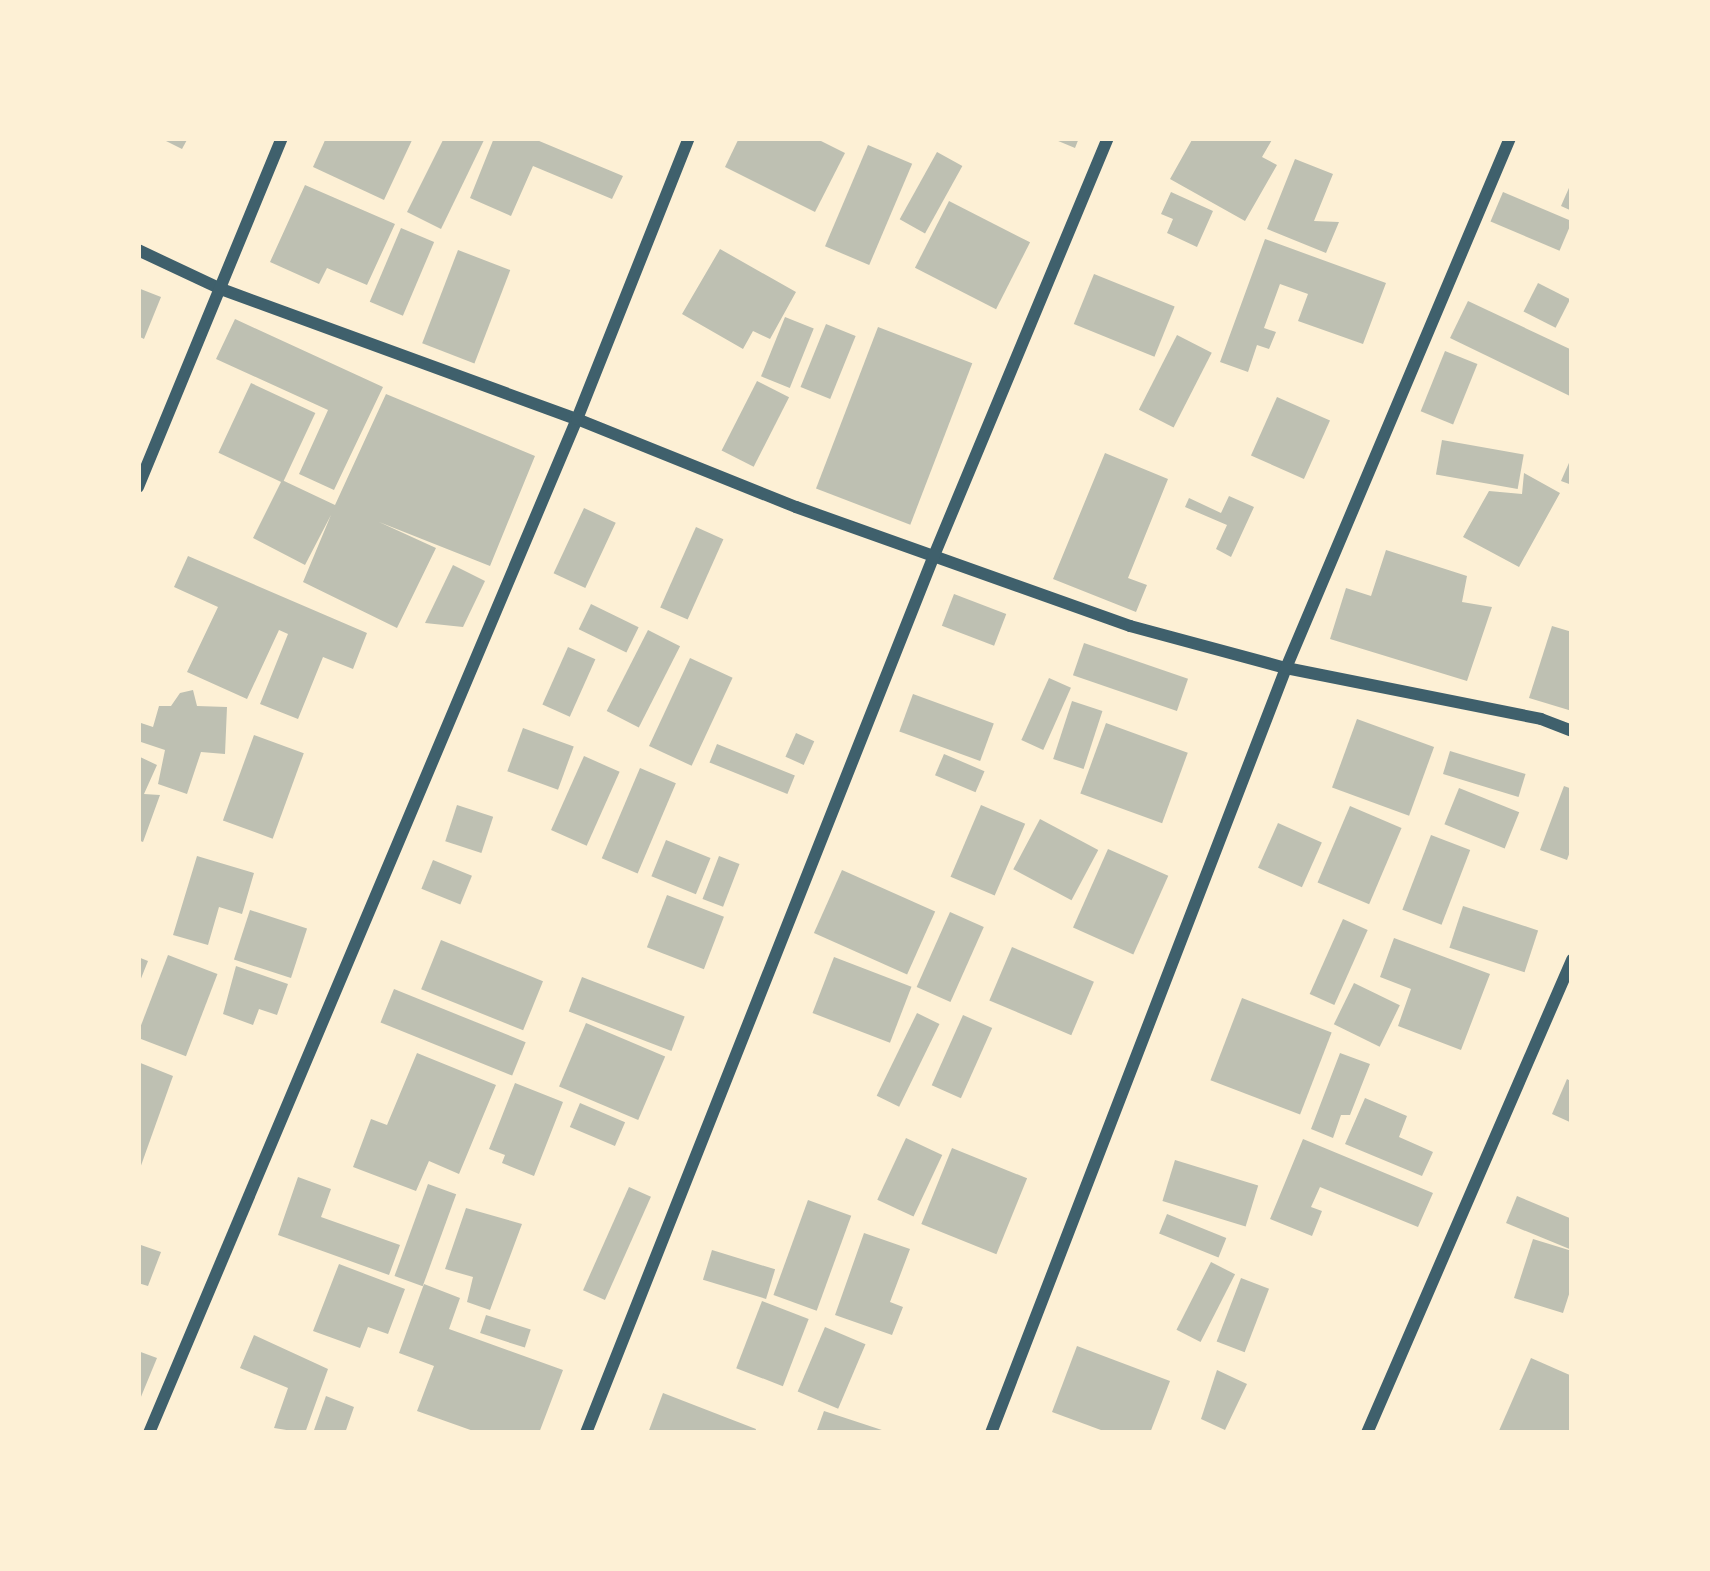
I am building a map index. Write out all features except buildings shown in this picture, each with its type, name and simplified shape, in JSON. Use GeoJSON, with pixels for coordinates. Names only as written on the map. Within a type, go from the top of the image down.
{"type":"FeatureCollection","features":[{"type":"Feature","properties":{"kind":"street"},"geometry":{"type":"LineString","coordinates":[[138,488],[282,138]]}},
{"type":"Feature","properties":{"kind":"street"},"geometry":{"type":"LineString","coordinates":[[149,1433],[577,419],[689,138]]}},
{"type":"Feature","properties":{"kind":"street"},"geometry":{"type":"LineString","coordinates":[[586,1433],[933,557],[1108,138]]}},
{"type":"Feature","properties":{"kind":"street"},"geometry":{"type":"LineString","coordinates":[[991,1433],[1286,668],[1510,138]]}},
{"type":"Feature","properties":{"kind":"street"},"geometry":{"type":"LineString","coordinates":[[138,250],[221,290],[1130,626],[1286,668],[1541,719],[1572,731]]}},
{"type":"Feature","properties":{"kind":"street"},"geometry":{"type":"LineString","coordinates":[[1367,1433],[1572,960]]}}]}
